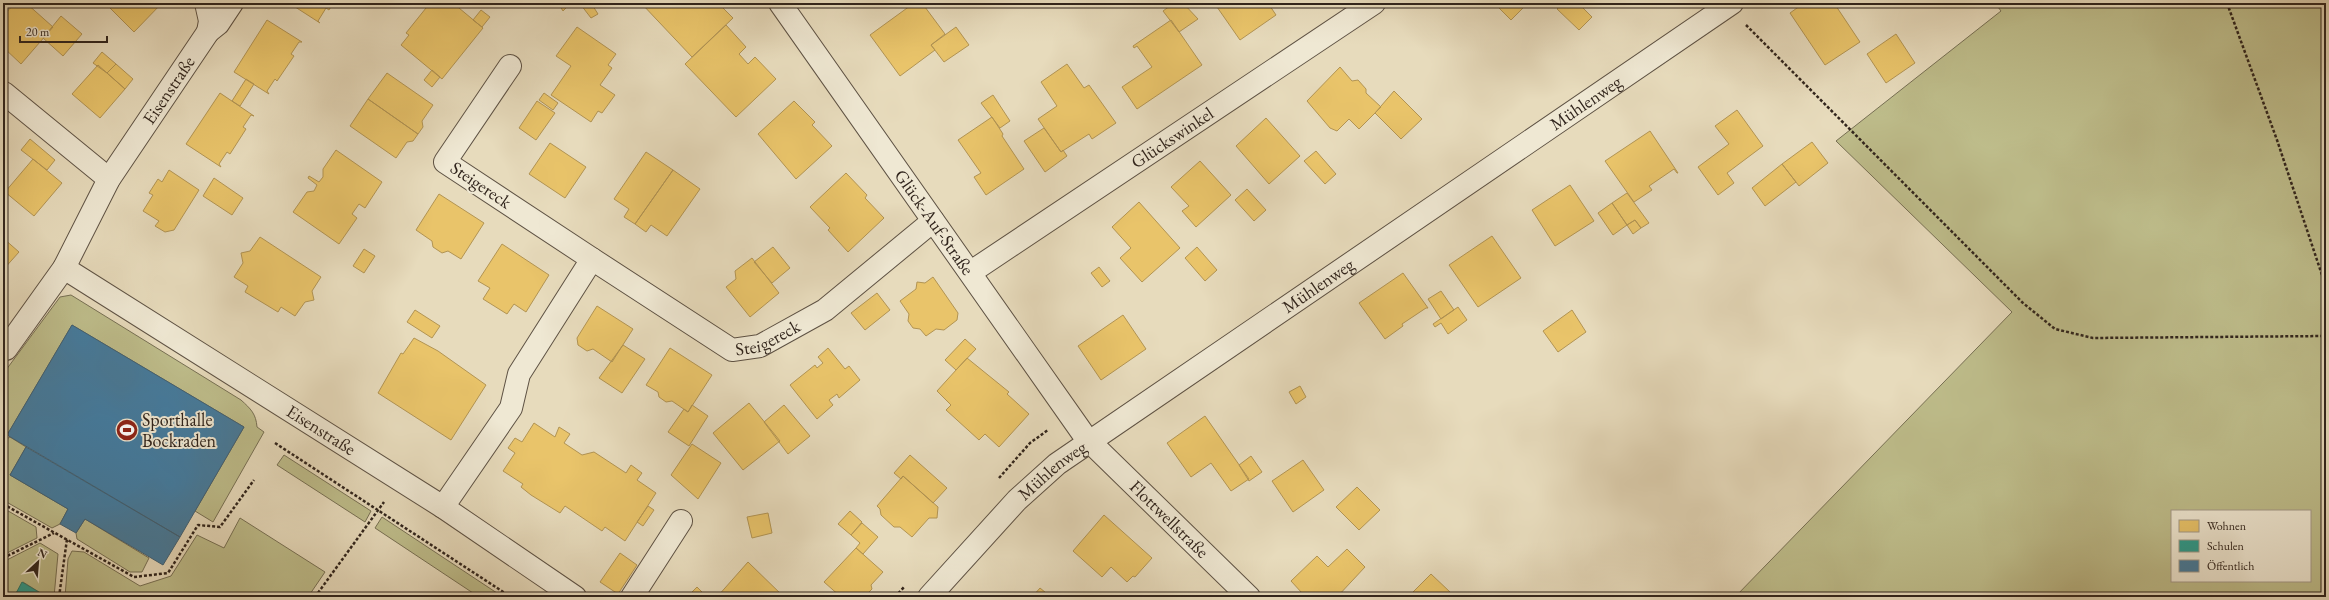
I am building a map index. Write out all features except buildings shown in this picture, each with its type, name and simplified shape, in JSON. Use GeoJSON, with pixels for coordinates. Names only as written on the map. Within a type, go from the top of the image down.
{"type":"FeatureCollection","features":[{"type":"Feature","properties":{"kind":"street"},"geometry":{"type":"LineString","coordinates":[[206,3],[210,21],[208,32]]}},
{"type":"Feature","properties":{"kind":"street","name":"Eisenstraße"},"geometry":{"type":"LineString","coordinates":[[3,347],[6,349],[64,268],[109,179],[208,32],[218,24],[232,3]]}},
{"type":"Feature","properties":{"kind":"street","name":"Glück-Auf-Straße"},"geometry":{"type":"LineString","coordinates":[[780,3],[932,222],[971,272],[1089,441]]}},
{"type":"Feature","properties":{"kind":"street","name":"Glückswinkel"},"geometry":{"type":"LineString","coordinates":[[971,272],[1374,3]]}},
{"type":"Feature","properties":{"kind":"street","name":"Mühlenweg"},"geometry":{"type":"LineString","coordinates":[[929,597],[1017,500],[1057,464],[1731,4]]}},
{"type":"Feature","properties":{"kind":"street","name":"Steigereck"},"geometry":{"type":"LineString","coordinates":[[510,66],[445,162],[732,350],[760,346],[825,310],[932,222]]}},
{"type":"Feature","properties":{"kind":"street"},"geometry":{"type":"LineString","coordinates":[[4,93],[109,179]]}},
{"type":"Feature","properties":{"kind":"street"},"geometry":{"type":"LineString","coordinates":[[442,507],[511,408],[519,374],[592,259]]}},
{"type":"Feature","properties":{"kind":"street","name":"Eisenstraße"},"geometry":{"type":"LineString","coordinates":[[64,268],[442,507],[575,597]]}},
{"type":"Feature","properties":{"kind":"street","name":"Flottwellstraße"},"geometry":{"type":"LineString","coordinates":[[1089,441],[1248,597]]}},
{"type":"Feature","properties":{"kind":"street"},"geometry":{"type":"LineString","coordinates":[[632,597],[681,521]]}},
{"type":"Feature","properties":{"kind":"path"},"geometry":{"type":"LineString","coordinates":[[2228,3],[2277,140],[2326,287]]}},
{"type":"Feature","properties":{"kind":"path"},"geometry":{"type":"LineString","coordinates":[[1731,4],[2023,303],[2055,329],[2093,338],[2326,336]]}},
{"type":"Feature","properties":{"kind":"path"},"geometry":{"type":"LineString","coordinates":[[3,437],[7,435]]}},
{"type":"Feature","properties":{"kind":"path"},"geometry":{"type":"LineString","coordinates":[[275,443],[511,597]]}},
{"type":"Feature","properties":{"kind":"path"},"geometry":{"type":"LineString","coordinates":[[3,504],[134,577],[168,573],[198,525],[220,527],[254,480]]}},
{"type":"Feature","properties":{"kind":"path"},"geometry":{"type":"LineString","coordinates":[[315,597],[400,481]]}},
{"type":"Feature","properties":{"kind":"path"},"geometry":{"type":"LineString","coordinates":[[3,558],[55,533]]}},
{"type":"Feature","properties":{"kind":"path"},"geometry":{"type":"LineString","coordinates":[[60,597],[67,539]]}},
{"type":"Feature","properties":{"kind":"shaded area"},"geometry":{"type":"Polygon","coordinates":[[[1995,3],[2326,3],[2326,597],[1735,597],[2012,312],[1836,141],[2001,11],[1995,3]]]}},
{"type":"Feature","properties":{"kind":"shaded area"},"geometry":{"type":"Polygon","coordinates":[[[71,295],[241,400],[252,412],[257,427],[264,432],[213,522],[195,511],[244,427],[72,325],[9,432],[3,435],[3,374],[60,297],[71,295]]]}},
{"type":"Feature","properties":{"kind":"shaded area"},"geometry":{"type":"Polygon","coordinates":[[[10,437],[26,447],[10,475],[68,509],[60,524],[52,528],[3,500],[3,441],[10,437]]]}},
{"type":"Feature","properties":{"kind":"shaded area"},"geometry":{"type":"Polygon","coordinates":[[[284,455],[371,511],[365,522],[277,465],[284,455]]]}},
{"type":"Feature","properties":{"kind":"shaded area"},"geometry":{"type":"Polygon","coordinates":[[[3,508],[36,527],[37,538],[3,555],[3,508]]]}},
{"type":"Feature","properties":{"kind":"shaded area"},"geometry":{"type":"Polygon","coordinates":[[[382,517],[503,597],[479,597],[375,528],[382,517]]]}},
{"type":"Feature","properties":{"kind":"shaded area"},"geometry":{"type":"Polygon","coordinates":[[[240,518],[325,572],[308,597],[65,597],[68,559],[72,551],[84,552],[140,586],[171,576],[197,535],[224,548],[240,518]]]}},
{"type":"Feature","properties":{"kind":"shaded area"},"geometry":{"type":"Polygon","coordinates":[[[85,519],[149,558],[142,572],[130,572],[77,539],[76,533],[85,519]]]}},
{"type":"Feature","properties":{"kind":"shaded area"},"geometry":{"type":"Polygon","coordinates":[[[40,543],[58,554],[54,597],[47,597],[23,582],[14,597],[3,597],[3,562],[40,543]]]}},
{"type":"Feature","properties":{"kind":"place","name":"Sporthalle Bockraden"},"geometry":{"type":"Point","coordinates":[127,430]}}]}
